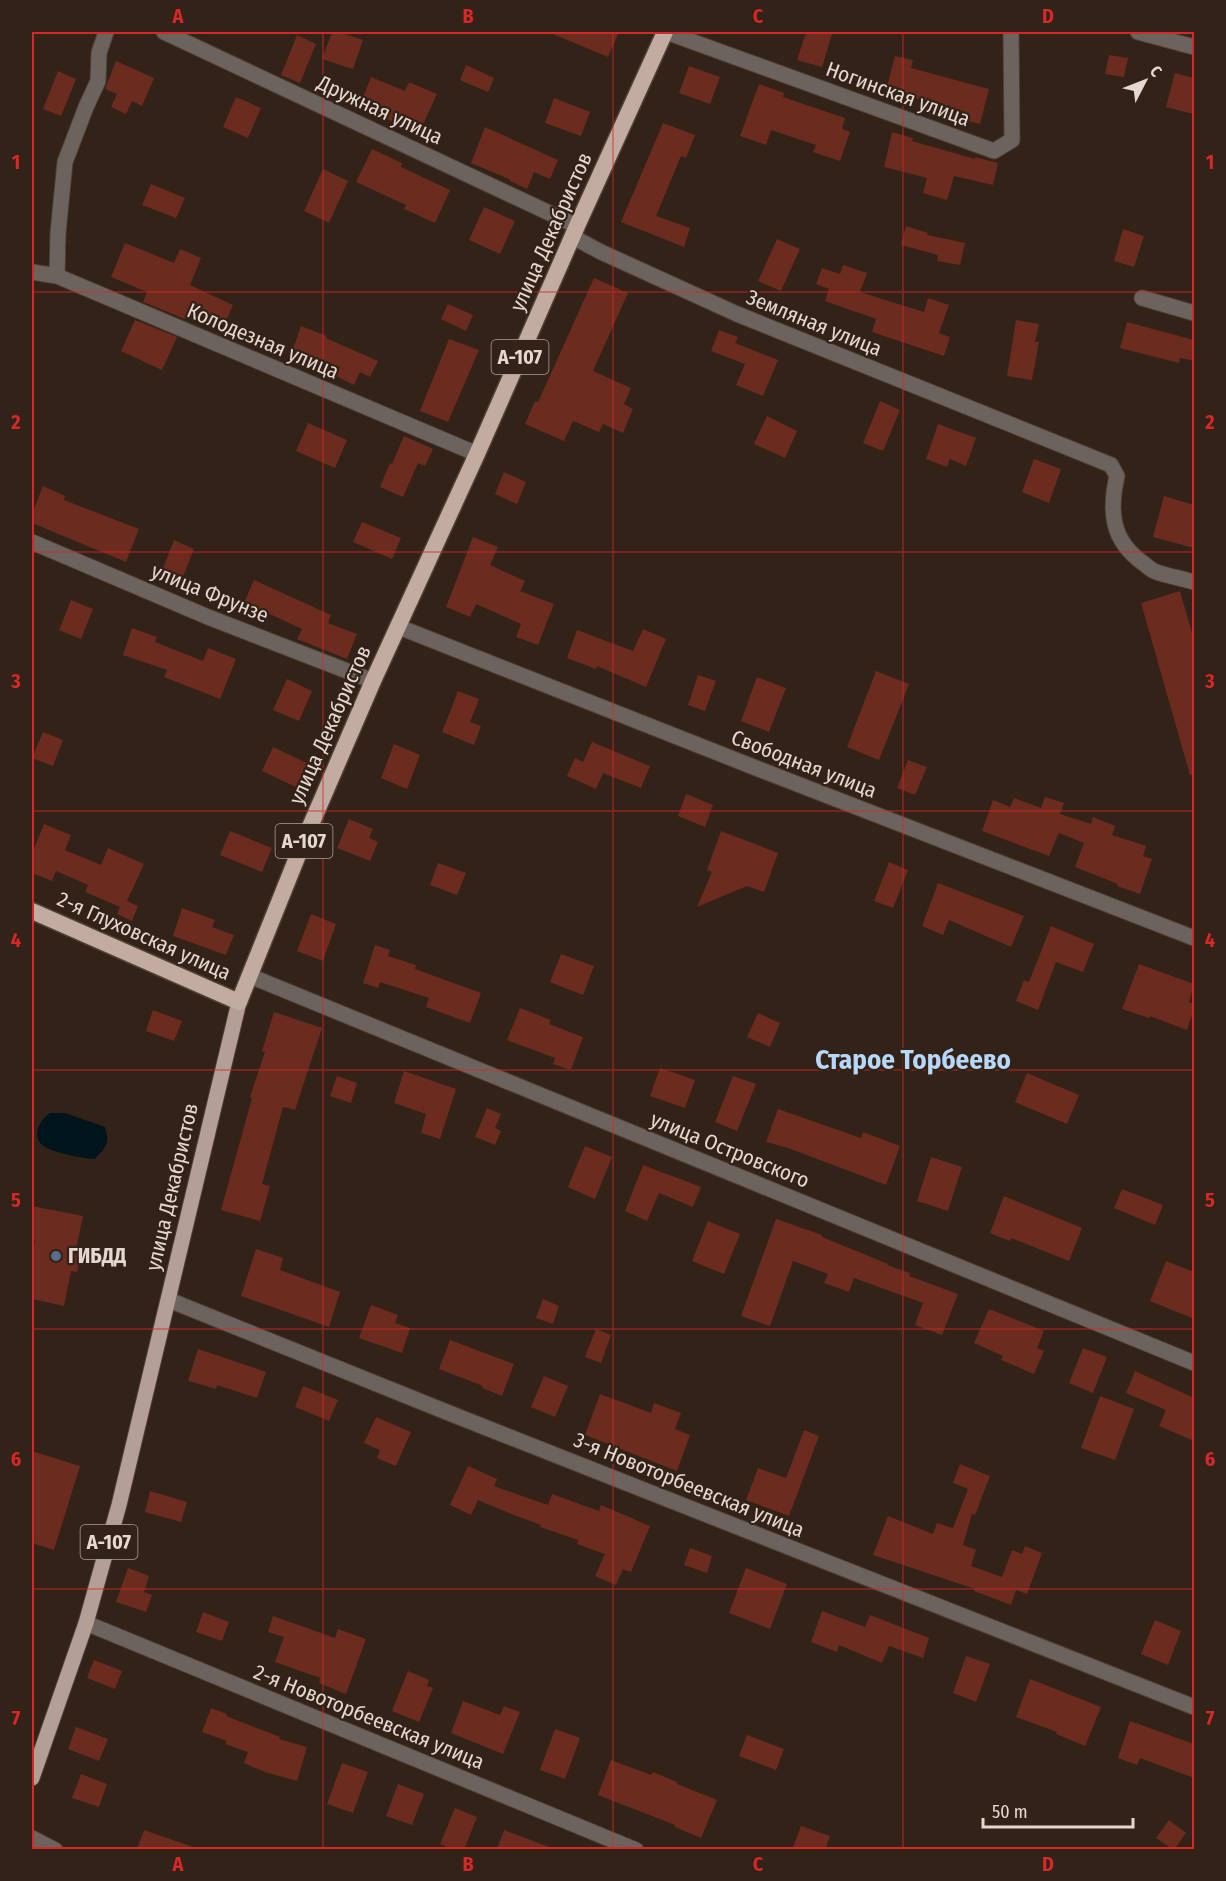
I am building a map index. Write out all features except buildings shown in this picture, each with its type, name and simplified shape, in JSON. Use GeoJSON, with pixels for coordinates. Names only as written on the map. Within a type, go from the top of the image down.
{"type":"FeatureCollection","features":[{"type":"Feature","properties":{"kind":"highway","name":"улица Декабристов"},"geometry":{"type":"LineString","coordinates":[[239,1002],[300,850],[373,681],[666,32]]}},
{"type":"Feature","properties":{"kind":"highway","name":"2-я Глуховская улица"},"geometry":{"type":"LineString","coordinates":[[32,911],[239,1002]]}},
{"type":"Feature","properties":{"kind":"main road","name":"улица Декабристов"},"geometry":{"type":"LineString","coordinates":[[32,1778],[86,1623],[119,1505],[239,1002]]}},
{"type":"Feature","properties":{"kind":"street"},"geometry":{"type":"LineString","coordinates":[[57,276],[64,162],[98,81],[99,53],[106,32]]}},
{"type":"Feature","properties":{"kind":"street","name":"Дружная улица"},"geometry":{"type":"LineString","coordinates":[[164,32],[575,231]]}},
{"type":"Feature","properties":{"kind":"street","name":"Ногинская улица"},"geometry":{"type":"LineString","coordinates":[[666,32],[994,151],[1012,140],[1011,32]]}},
{"type":"Feature","properties":{"kind":"street"},"geometry":{"type":"LineString","coordinates":[[1138,32],[1194,47]]}},
{"type":"Feature","properties":{"kind":"street","name":"Земляная улица"},"geometry":{"type":"LineString","coordinates":[[575,231],[601,252],[736,314],[1111,465],[1117,476],[1112,498],[1118,537],[1132,555],[1153,571],[1194,582]]}},
{"type":"Feature","properties":{"kind":"street","name":"Колодезная улица"},"geometry":{"type":"LineString","coordinates":[[32,272],[57,276],[477,454]]}},
{"type":"Feature","properties":{"kind":"street"},"geometry":{"type":"LineString","coordinates":[[1142,298],[1194,314]]}},
{"type":"Feature","properties":{"kind":"street","name":"улица Фрунзе"},"geometry":{"type":"LineString","coordinates":[[32,542],[208,616],[373,681]]}},
{"type":"Feature","properties":{"kind":"street","name":"Свободная улица"},"geometry":{"type":"LineString","coordinates":[[399,627],[1194,938]]}},
{"type":"Feature","properties":{"kind":"street","name":"улица Островского"},"geometry":{"type":"LineString","coordinates":[[250,976],[1194,1363]]}},
{"type":"Feature","properties":{"kind":"street","name":"3-я Новоторбеевская улица"},"geometry":{"type":"LineString","coordinates":[[169,1300],[1194,1707]]}},
{"type":"Feature","properties":{"kind":"street","name":"2-я Новоторбеевская улица"},"geometry":{"type":"LineString","coordinates":[[86,1623],[636,1850]]}},
{"type":"Feature","properties":{"kind":"street"},"geometry":{"type":"LineString","coordinates":[[32,1838],[55,1850]]}},
{"type":"Feature","properties":{"kind":"water"},"geometry":{"type":"Polygon","coordinates":[[[50,1113],[65,1113],[105,1127],[107,1141],[95,1159],[58,1152],[42,1145],[37,1136],[39,1125],[50,1113]]]}},
{"type":"Feature","properties":{"kind":"place","name":"ГИБДД"},"geometry":{"type":"Point","coordinates":[56,1256]}},
{"type":"Feature","properties":{"kind":"district","name":"Старое Торбеево"},"geometry":{"type":"Point","coordinates":[913,1060]}}]}
